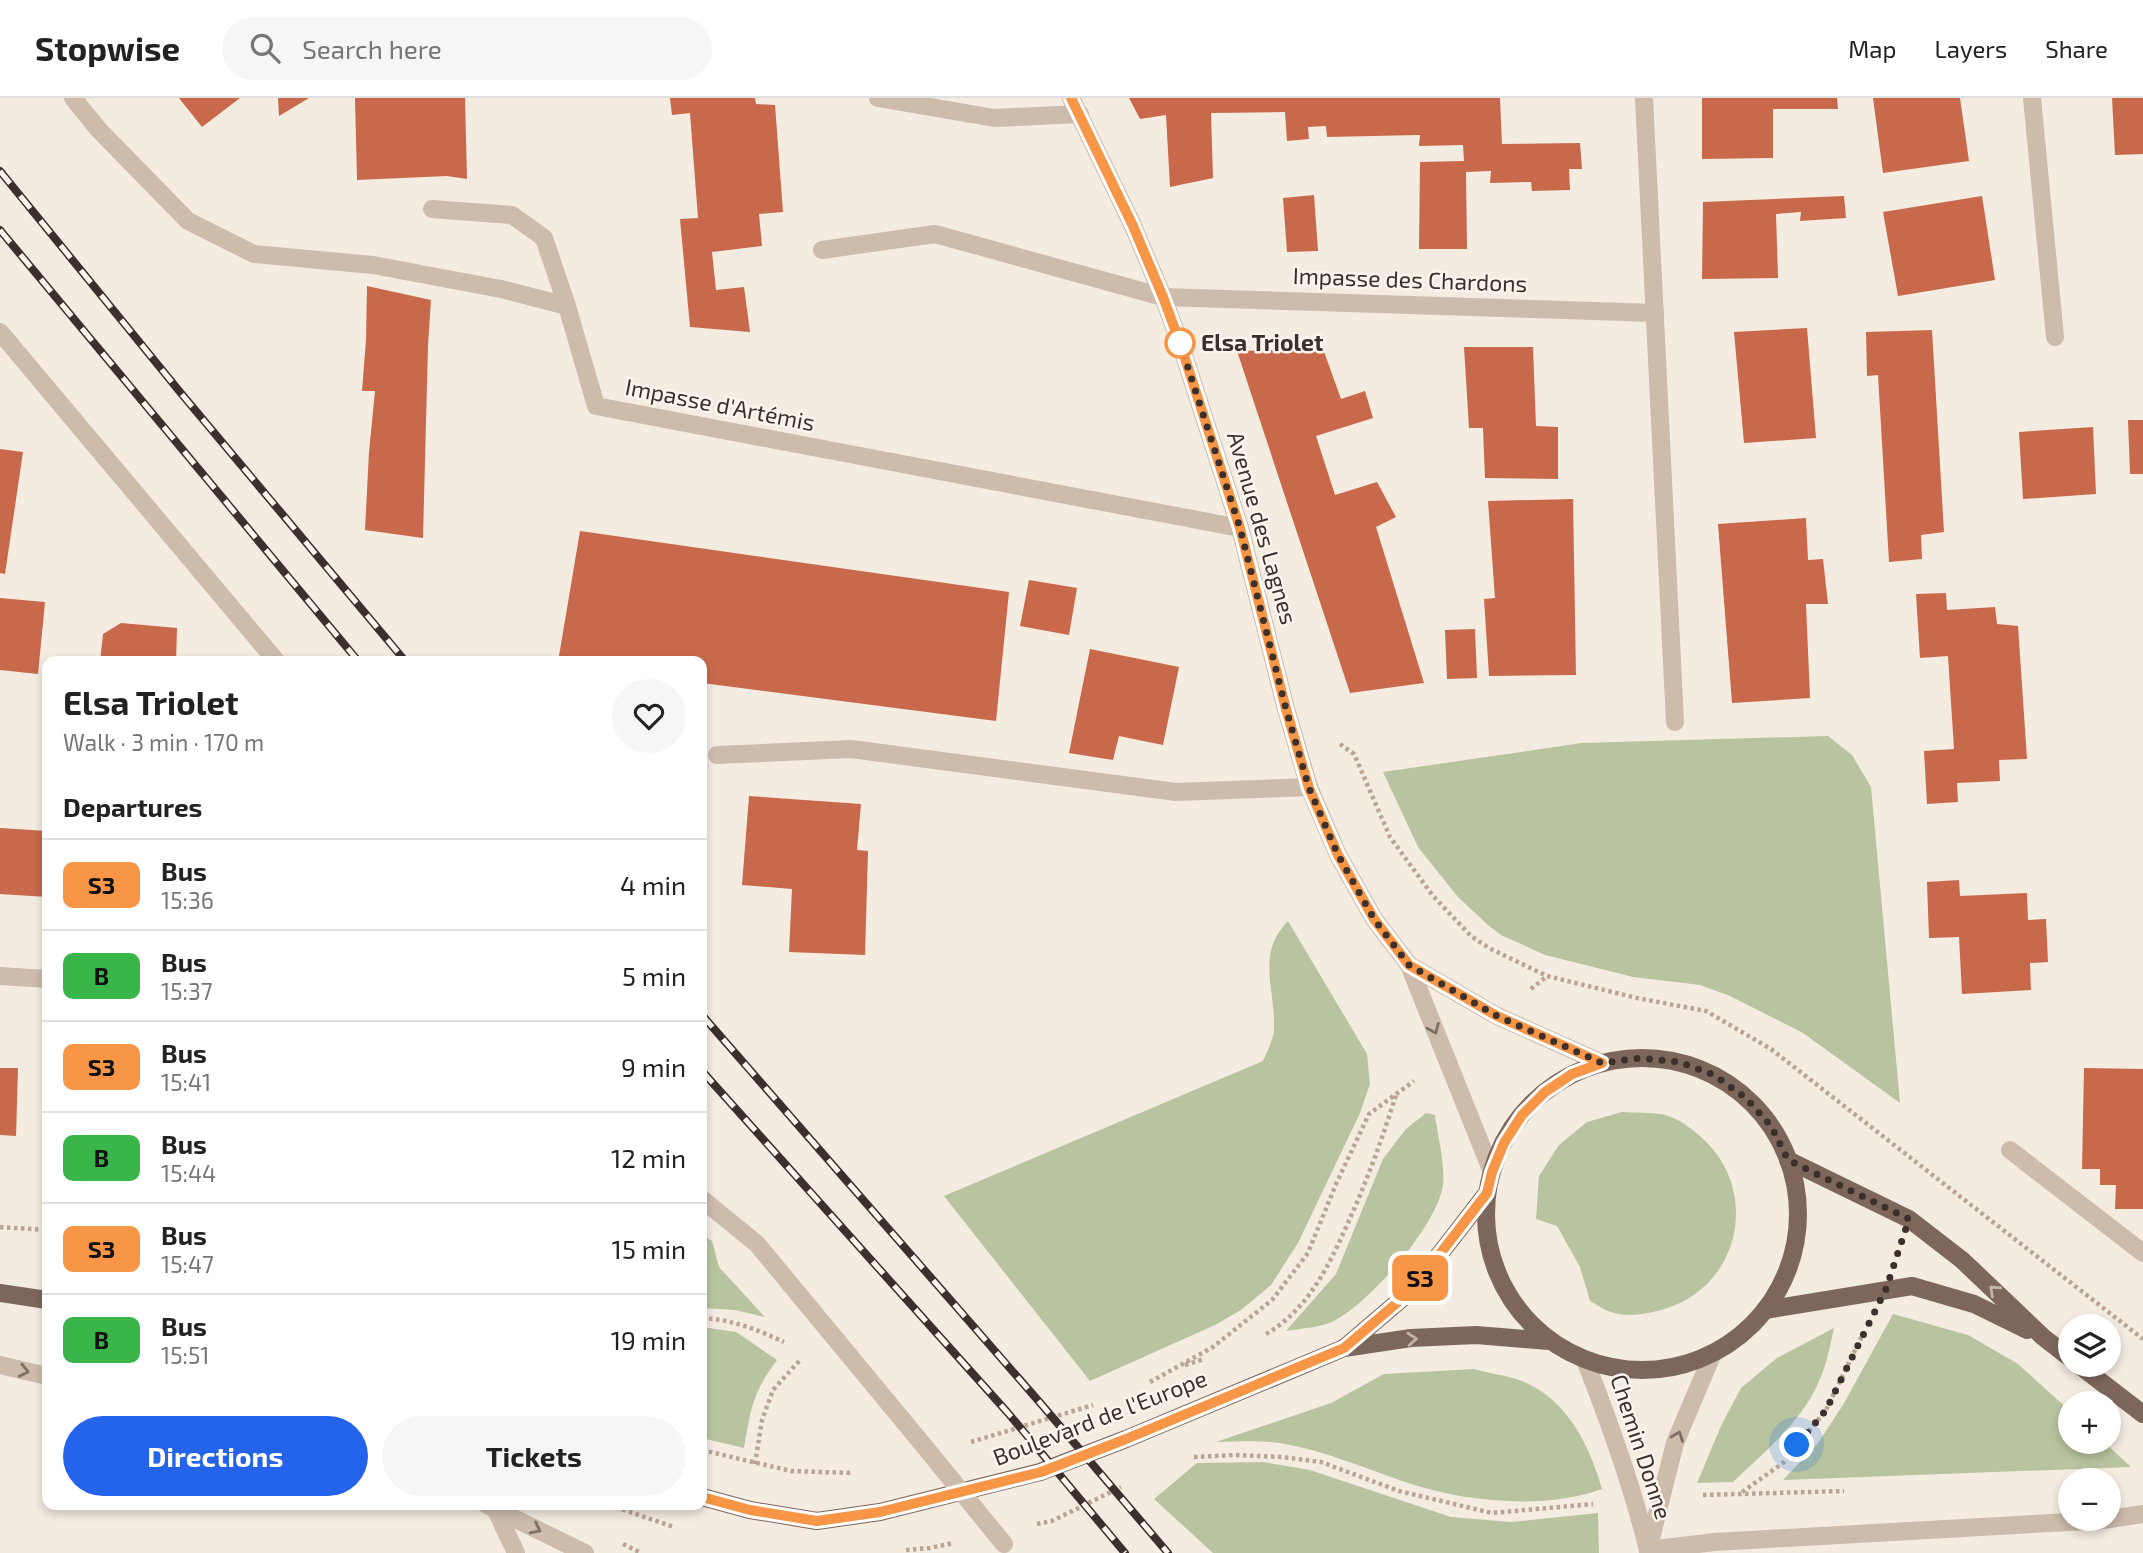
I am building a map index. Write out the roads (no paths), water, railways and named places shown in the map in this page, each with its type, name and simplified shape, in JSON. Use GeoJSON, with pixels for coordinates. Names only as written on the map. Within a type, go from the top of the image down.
{"type":"FeatureCollection","features":[{"type":"Feature","properties":{"kind":"main road"},"geometry":{"type":"LineString","coordinates":[[1641,1058],[1679,1062],[1714,1075],[1746,1098],[1771,1126],[1788,1160],[1797,1191],[1798,1223],[1793,1254],[1782,1284],[1765,1310],[1741,1335],[1713,1353],[1683,1365],[1650,1370],[1617,1369],[1585,1360],[1549,1341],[1524,1318],[1506,1291],[1492,1260],[1486,1227],[1487,1193],[1504,1143],[1522,1115],[1545,1092],[1572,1074],[1602,1063],[1641,1058]]}},
{"type":"Feature","properties":{"kind":"main road"},"geometry":{"type":"LineString","coordinates":[[1788,1160],[1909,1219],[1962,1260],[2058,1349]]}},
{"type":"Feature","properties":{"kind":"main road","name":"Boulevard de l'Europe"},"geometry":{"type":"LineString","coordinates":[[1344,1348],[1412,1290],[1487,1193]]}},
{"type":"Feature","properties":{"kind":"main road"},"geometry":{"type":"LineString","coordinates":[[1765,1310],[1912,1286],[1974,1304],[2043,1337]]}},
{"type":"Feature","properties":{"kind":"main road"},"geometry":{"type":"LineString","coordinates":[[0,1293],[42,1299]]}},
{"type":"Feature","properties":{"kind":"main road","name":"Boulevard de l'Europe"},"geometry":{"type":"LineString","coordinates":[[707,1498],[750,1510],[817,1521],[880,1512],[1041,1472],[1344,1348],[1411,1338],[1476,1335],[1549,1341]]}},
{"type":"Feature","properties":{"kind":"main road"},"geometry":{"type":"LineString","coordinates":[[2095,1377],[2143,1414]]}},
{"type":"Feature","properties":{"kind":"street"},"geometry":{"type":"LineString","coordinates":[[73,98],[99,130],[188,221],[254,254],[373,265],[501,289],[567,306]]}},
{"type":"Feature","properties":{"kind":"street"},"geometry":{"type":"LineString","coordinates":[[878,98],[995,118],[1080,114]]}},
{"type":"Feature","properties":{"kind":"street","name":"Avenue des Lagnes"},"geometry":{"type":"LineString","coordinates":[[1071,98],[1133,226],[1163,297],[1200,401],[1240,528],[1309,788],[1338,855],[1374,919],[1409,965],[1492,1172]]}},
{"type":"Feature","properties":{"kind":"street"},"geometry":{"type":"LineString","coordinates":[[1644,98],[1675,722]]}},
{"type":"Feature","properties":{"kind":"street"},"geometry":{"type":"LineString","coordinates":[[2032,98],[2055,337]]}},
{"type":"Feature","properties":{"kind":"street"},"geometry":{"type":"LineString","coordinates":[[432,209],[512,215],[544,238],[567,306]]}},
{"type":"Feature","properties":{"kind":"street","name":"Impasse des Chardons"},"geometry":{"type":"LineString","coordinates":[[822,250],[934,234],[1163,297],[1655,313]]}},
{"type":"Feature","properties":{"kind":"street","name":"Impasse d'Artémis"},"geometry":{"type":"LineString","coordinates":[[567,306],[596,406],[1240,528]]}},
{"type":"Feature","properties":{"kind":"street"},"geometry":{"type":"LineString","coordinates":[[0,332],[272,656]]}},
{"type":"Feature","properties":{"kind":"street"},"geometry":{"type":"LineString","coordinates":[[717,755],[851,749],[1176,792],[1309,788]]}},
{"type":"Feature","properties":{"kind":"street","name":"Avenue des Lagnes"},"geometry":{"type":"LineString","coordinates":[[1409,965],[1497,1016],[1602,1063]]}},
{"type":"Feature","properties":{"kind":"street"},"geometry":{"type":"LineString","coordinates":[[0,976],[42,979]]}},
{"type":"Feature","properties":{"kind":"street"},"geometry":{"type":"LineString","coordinates":[[2010,1150],[2143,1253]]}},
{"type":"Feature","properties":{"kind":"street"},"geometry":{"type":"LineString","coordinates":[[707,1203],[757,1244],[1008,1548]]}},
{"type":"Feature","properties":{"kind":"street","name":"Chemin Donne"},"geometry":{"type":"LineString","coordinates":[[1648,1551],[1675,1443],[1713,1353]]}},
{"type":"Feature","properties":{"kind":"street","name":"Chemin Donne"},"geometry":{"type":"LineString","coordinates":[[1585,1360],[1636,1500],[1648,1551]]}},
{"type":"Feature","properties":{"kind":"street"},"geometry":{"type":"LineString","coordinates":[[0,1365],[42,1375]]}},
{"type":"Feature","properties":{"kind":"street"},"geometry":{"type":"LineString","coordinates":[[493,1510],[516,1553]]}},
{"type":"Feature","properties":{"kind":"street"},"geometry":{"type":"LineString","coordinates":[[497,1510],[585,1553]]}},
{"type":"Feature","properties":{"kind":"street"},"geometry":{"type":"LineString","coordinates":[[2121,1517],[2143,1514]]}},
{"type":"Feature","properties":{"kind":"street"},"geometry":{"type":"LineString","coordinates":[[1648,1551],[1715,1542],[2058,1523]]}},
{"type":"Feature","properties":{"kind":"railway"},"geometry":{"type":"LineString","coordinates":[[0,171],[401,656]]}},
{"type":"Feature","properties":{"kind":"railway"},"geometry":{"type":"LineString","coordinates":[[0,230],[354,656]]}},
{"type":"Feature","properties":{"kind":"railway"},"geometry":{"type":"LineString","coordinates":[[707,1021],[1168,1553]]}},
{"type":"Feature","properties":{"kind":"railway"},"geometry":{"type":"LineString","coordinates":[[707,1077],[1008,1413],[1125,1553]]}},
{"type":"Feature","properties":{"kind":"place","name":"Elsa Triolet"},"geometry":{"type":"Point","coordinates":[1180,343]}}]}
